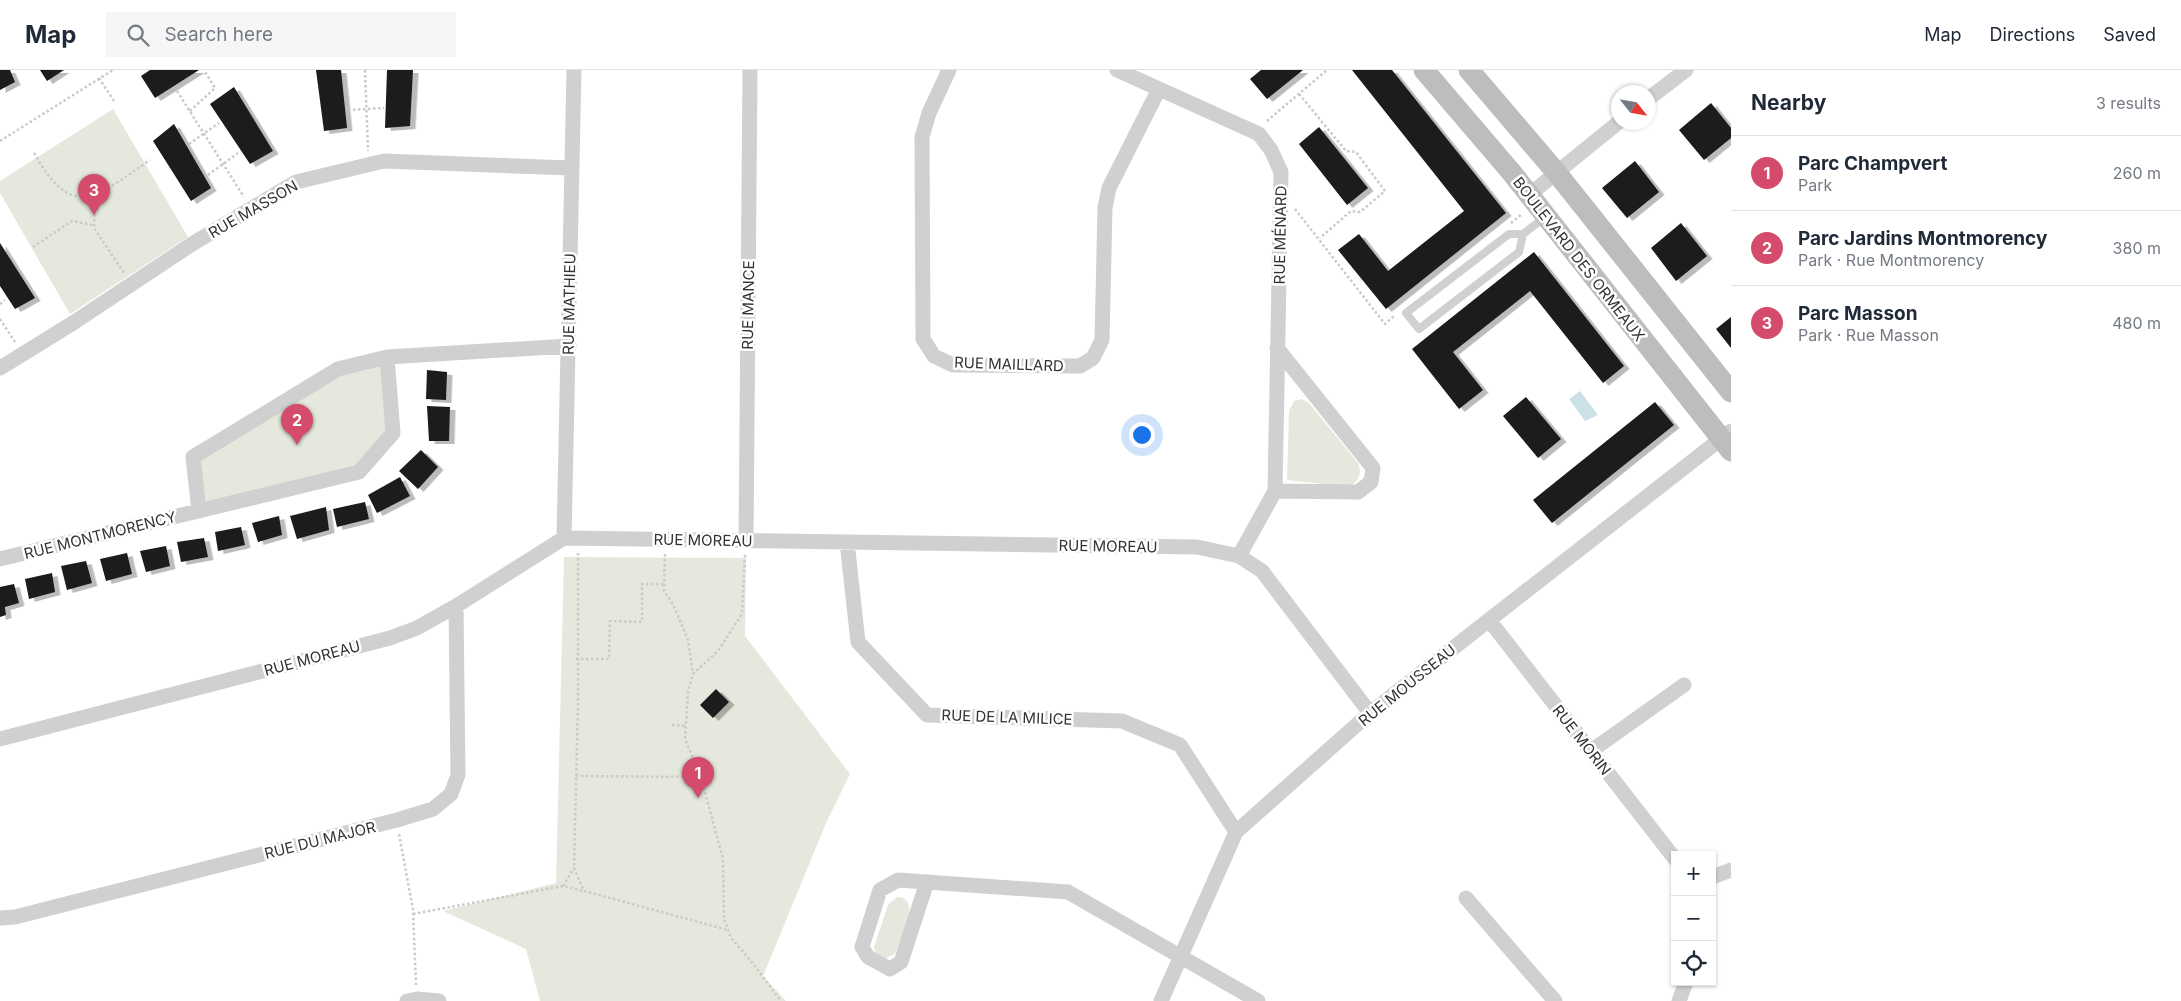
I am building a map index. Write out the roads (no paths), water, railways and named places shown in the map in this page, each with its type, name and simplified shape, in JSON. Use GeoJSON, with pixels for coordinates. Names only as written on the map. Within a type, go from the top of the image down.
{"type":"FeatureCollection","features":[{"type":"Feature","properties":{"kind":"street","name":"RUE MATHIEU"},"geometry":{"type":"LineString","coordinates":[[571,539],[569,346],[574,70]]}},
{"type":"Feature","properties":{"kind":"street","name":"RUE MANCE"},"geometry":{"type":"LineString","coordinates":[[746,541],[750,70]]}},
{"type":"Feature","properties":{"kind":"street","name":"RUE MAILLARD"},"geometry":{"type":"LineString","coordinates":[[949,70],[929,113],[922,137],[923,339],[934,356],[952,366],[1080,366],[1093,358],[1102,340],[1105,208],[1110,188],[1159,89]]}},
{"type":"Feature","properties":{"kind":"street","name":"RUE MÉNARD"},"geometry":{"type":"LineString","coordinates":[[1117,70],[1259,134],[1271,150],[1281,172],[1275,491],[1239,556]]}},
{"type":"Feature","properties":{"kind":"street","name":"BOULEVARD DES ORMEAUX"},"geometry":{"type":"LineString","coordinates":[[1424,70],[1728,440]]}},
{"type":"Feature","properties":{"kind":"street"},"geometry":{"type":"LineString","coordinates":[[1469,70],[1556,172],[1731,392]]}},
{"type":"Feature","properties":{"kind":"street"},"geometry":{"type":"LineString","coordinates":[[1656,93],[1686,70]]}},
{"type":"Feature","properties":{"kind":"street"},"geometry":{"type":"LineString","coordinates":[[1536,205],[1556,172],[1611,128]]}},
{"type":"Feature","properties":{"kind":"street","name":"RUE MASSON"},"geometry":{"type":"LineString","coordinates":[[0,368],[192,244],[296,182],[384,161],[571,168]]}},
{"type":"Feature","properties":{"kind":"street"},"geometry":{"type":"LineString","coordinates":[[199,511],[193,458],[338,369],[387,357],[569,346]]}},
{"type":"Feature","properties":{"kind":"street"},"geometry":{"type":"LineString","coordinates":[[1275,491],[1358,492],[1371,482],[1374,468],[1277,348]]}},
{"type":"Feature","properties":{"kind":"street","name":"RUE MONTMORENCY"},"geometry":{"type":"LineString","coordinates":[[0,559],[359,472],[392,433],[387,357]]}},
{"type":"Feature","properties":{"kind":"street","name":"RUE MOUSSEAU"},"geometry":{"type":"LineString","coordinates":[[1161,1001],[1236,832],[1370,713],[1488,620],[1728,440]]}},
{"type":"Feature","properties":{"kind":"street","name":"RUE MOREAU"},"geometry":{"type":"LineString","coordinates":[[0,739],[390,638],[417,628],[571,539],[1197,547],[1239,556],[1262,572],[1370,713]]}},
{"type":"Feature","properties":{"kind":"street","name":"RUE DE LA MILICE"},"geometry":{"type":"LineString","coordinates":[[847,542],[858,642],[927,715],[1122,721],[1180,746],[1236,832]]}},
{"type":"Feature","properties":{"kind":"street","name":"RUE DU MAJOR"},"geometry":{"type":"LineString","coordinates":[[0,918],[15,917],[433,809],[450,794],[458,774],[456,606]]}},
{"type":"Feature","properties":{"kind":"street","name":"RUE MORIN"},"geometry":{"type":"LineString","coordinates":[[1488,620],[1671,854]]}},
{"type":"Feature","properties":{"kind":"street"},"geometry":{"type":"LineString","coordinates":[[1591,751],[1684,685]]}},
{"type":"Feature","properties":{"kind":"street"},"geometry":{"type":"LineString","coordinates":[[1716,876],[1731,870]]}},
{"type":"Feature","properties":{"kind":"street"},"geometry":{"type":"LineString","coordinates":[[928,882],[901,962],[890,969],[868,957],[862,946],[880,890],[898,880],[928,882],[1068,892],[1258,1001]]}},
{"type":"Feature","properties":{"kind":"street"},"geometry":{"type":"LineString","coordinates":[[1466,898],[1555,1001]]}},
{"type":"Feature","properties":{"kind":"street"},"geometry":{"type":"LineString","coordinates":[[1679,1001],[1685,986]]}},
{"type":"Feature","properties":{"kind":"street"},"geometry":{"type":"LineString","coordinates":[[412,1000],[439,1001]]}},
{"type":"Feature","properties":{"kind":"lane"},"geometry":{"type":"LineString","coordinates":[[1523,234],[1509,234],[1406,313],[1419,329],[1519,252],[1523,234],[1536,205]]}},
{"type":"Feature","properties":{"kind":"place","name":"Parc Masson"},"geometry":{"type":"Point","coordinates":[94,215]}},
{"type":"Feature","properties":{"kind":"place","name":"Parc Jardins Montmorency"},"geometry":{"type":"Point","coordinates":[297,445]}},
{"type":"Feature","properties":{"kind":"place","name":"Parc Champvert"},"geometry":{"type":"Point","coordinates":[698,798]}}]}
